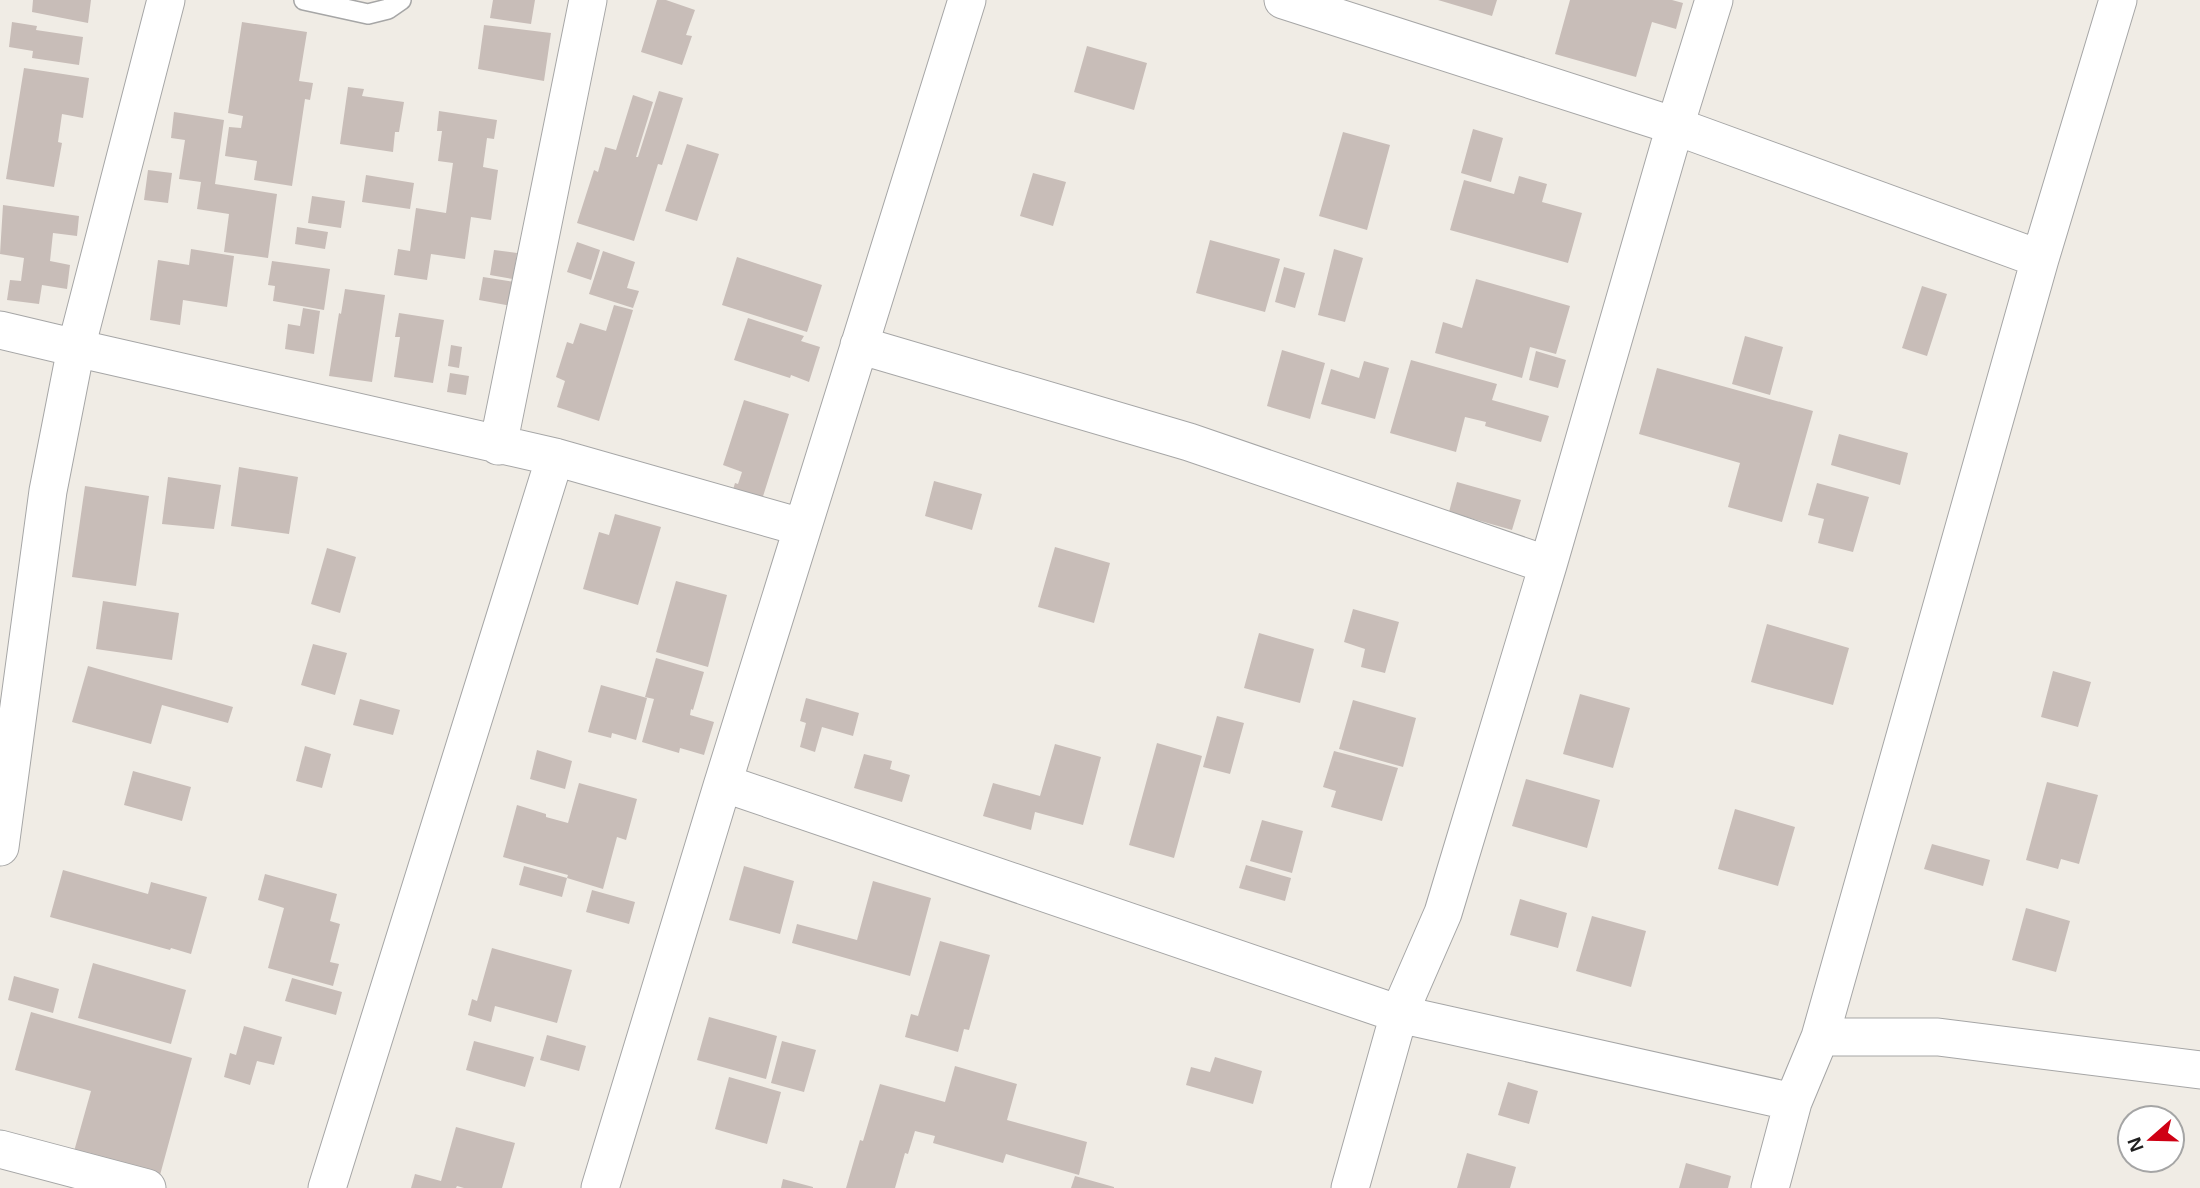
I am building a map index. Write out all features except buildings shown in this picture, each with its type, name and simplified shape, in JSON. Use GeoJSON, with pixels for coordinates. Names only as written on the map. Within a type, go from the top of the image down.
{"type":"FeatureCollection","features":[{"type":"Feature","properties":{"kind":"street"},"geometry":{"type":"LineString","coordinates":[[0,847],[48,491],[76,348],[166,0]]}},
{"type":"Feature","properties":{"kind":"street"},"geometry":{"type":"LineString","coordinates":[[498,446],[588,0]]}},
{"type":"Feature","properties":{"kind":"street"},"geometry":{"type":"LineString","coordinates":[[600,1188],[801,527],[967,0]]}},
{"type":"Feature","properties":{"kind":"street"},"geometry":{"type":"LineString","coordinates":[[1283,0],[1675,126],[2040,259]]}},
{"type":"Feature","properties":{"kind":"street"},"geometry":{"type":"LineString","coordinates":[[1350,1188],[1399,1014],[1443,912],[1714,0]]}},
{"type":"Feature","properties":{"kind":"street"},"geometry":{"type":"LineString","coordinates":[[1770,1188],[1793,1102],[1820,1037],[2040,259],[2118,0]]}},
{"type":"Feature","properties":{"kind":"street"},"geometry":{"type":"LineString","coordinates":[[0,330],[555,457],[801,527]]}},
{"type":"Feature","properties":{"kind":"street"},"geometry":{"type":"LineString","coordinates":[[859,345],[1189,442],[1548,565]]}},
{"type":"Feature","properties":{"kind":"street"},"geometry":{"type":"LineString","coordinates":[[327,1188],[555,457]]}},
{"type":"Feature","properties":{"kind":"street"},"geometry":{"type":"LineString","coordinates":[[723,783],[1399,1014],[1793,1102]]}},
{"type":"Feature","properties":{"kind":"street"},"geometry":{"type":"LineString","coordinates":[[1820,1037],[1938,1037],[2200,1069]]}},
{"type":"Feature","properties":{"kind":"street"},"geometry":{"type":"LineString","coordinates":[[0,1149],[147,1188]]}},
{"type":"Feature","properties":{"kind":"lane"},"geometry":{"type":"LineString","coordinates":[[304,0],[368,14],[388,9],[401,0]]}}]}
